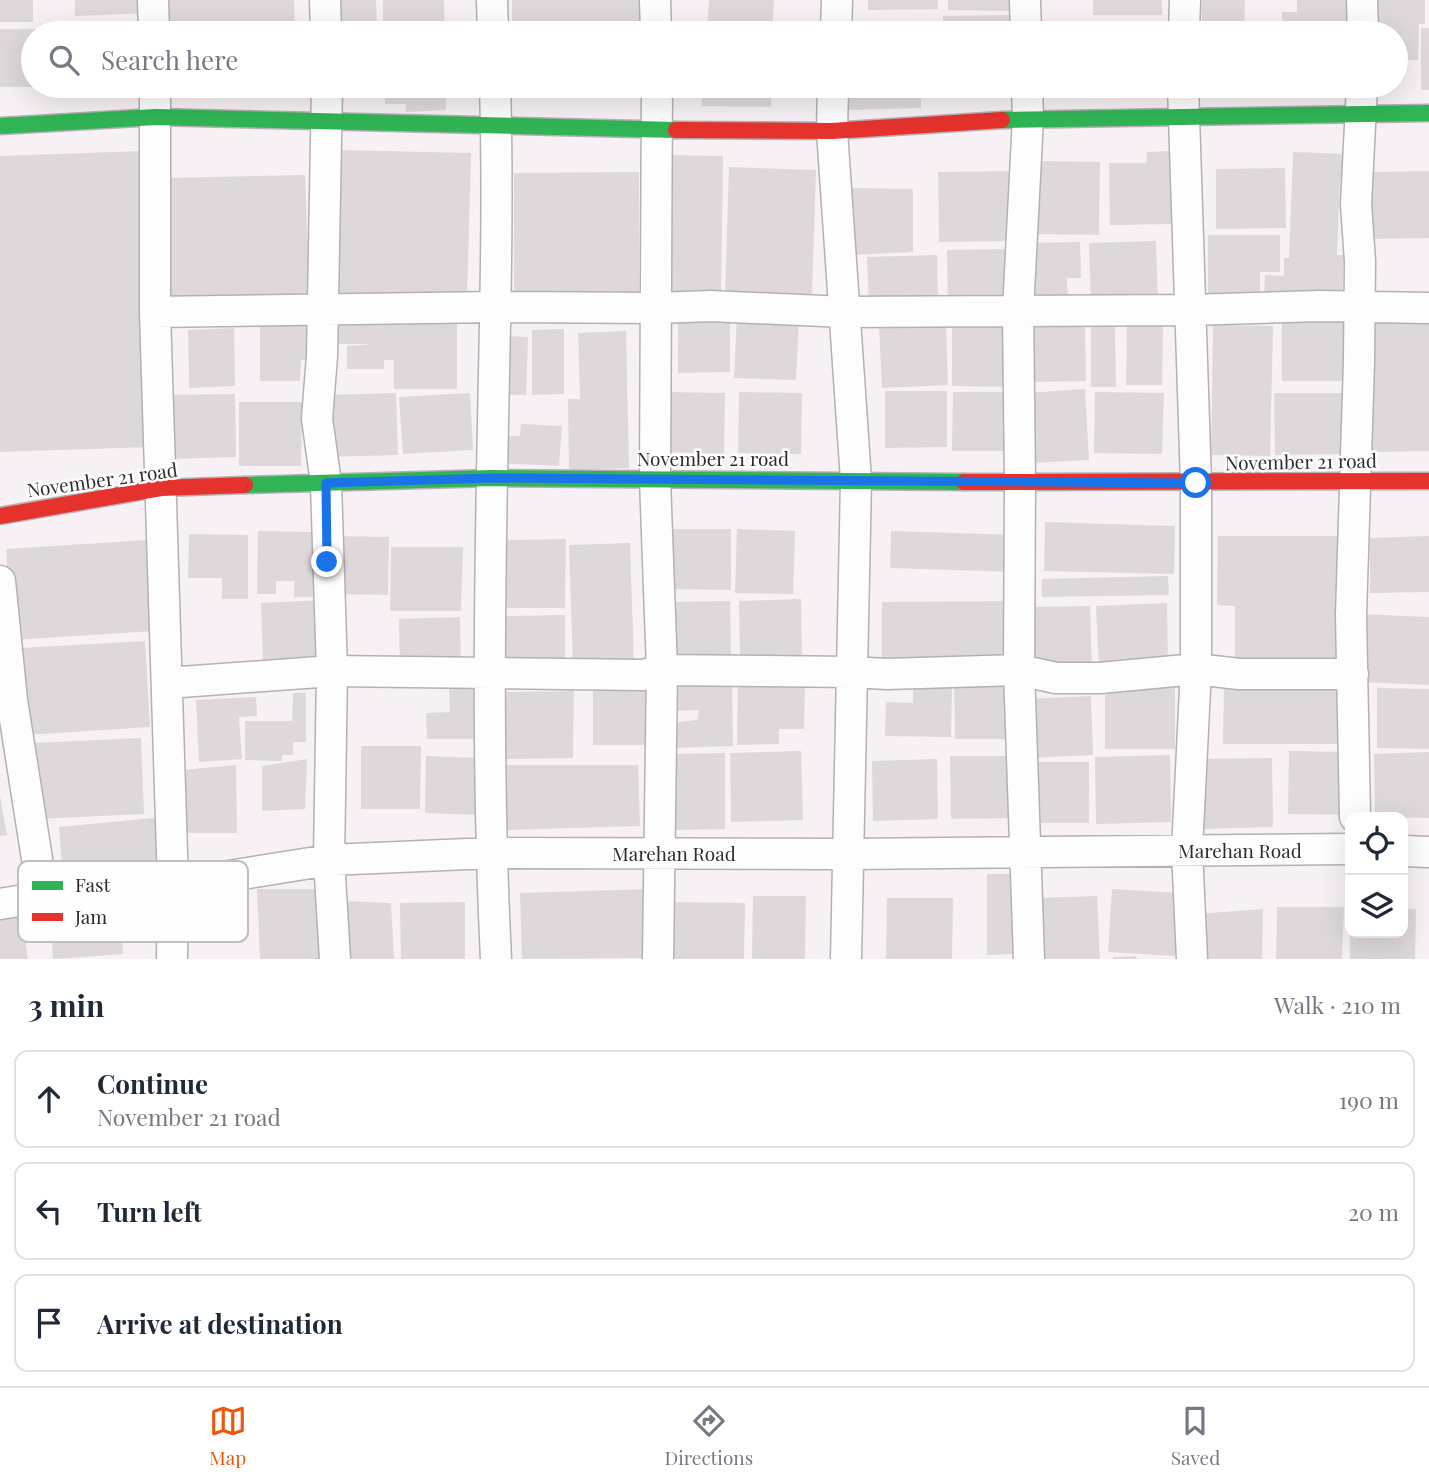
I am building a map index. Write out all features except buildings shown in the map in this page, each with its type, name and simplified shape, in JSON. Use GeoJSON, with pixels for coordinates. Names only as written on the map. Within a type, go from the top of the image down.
{"type":"FeatureCollection","features":[{"type":"Feature","properties":{"kind":"street"},"geometry":{"type":"LineString","coordinates":[[153,0],[154,21]]}},
{"type":"Feature","properties":{"kind":"street"},"geometry":{"type":"LineString","coordinates":[[325,0],[326,21]]}},
{"type":"Feature","properties":{"kind":"street"},"geometry":{"type":"LineString","coordinates":[[492,0],[493,21]]}},
{"type":"Feature","properties":{"kind":"street"},"geometry":{"type":"LineString","coordinates":[[655,0],[656,21]]}},
{"type":"Feature","properties":{"kind":"street"},"geometry":{"type":"LineString","coordinates":[[836,21],[837,0]]}},
{"type":"Feature","properties":{"kind":"street"},"geometry":{"type":"LineString","coordinates":[[1025,0],[1026,21]]}},
{"type":"Feature","properties":{"kind":"street"},"geometry":{"type":"LineString","coordinates":[[1184,21],[1185,0]]}},
{"type":"Feature","properties":{"kind":"street"},"geometry":{"type":"LineString","coordinates":[[1362,0],[1363,21]]}},
{"type":"Feature","properties":{"kind":"street"},"geometry":{"type":"LineString","coordinates":[[155,98],[155,312],[172,861]]}},
{"type":"Feature","properties":{"kind":"street"},"geometry":{"type":"LineString","coordinates":[[327,98],[322,356],[317,419],[326,483],[332,671],[329,860],[335,959]]}},
{"type":"Feature","properties":{"kind":"street"},"geometry":{"type":"LineString","coordinates":[[495,98],[496,307],[490,674],[491,853],[496,959]]}},
{"type":"Feature","properties":{"kind":"street"},"geometry":{"type":"LineString","coordinates":[[658,98],[655,479],[662,670],[658,959]]}},
{"type":"Feature","properties":{"kind":"street"},"geometry":{"type":"LineString","coordinates":[[833,98],[831,131],[856,480],[846,959]]}},
{"type":"Feature","properties":{"kind":"street"},"geometry":{"type":"LineString","coordinates":[[1027,98],[1018,311],[1019,670],[1029,959]]}},
{"type":"Feature","properties":{"kind":"street"},"geometry":{"type":"LineString","coordinates":[[1183,98],[1196,483],[1196,669],[1187,850],[1192,959]]}},
{"type":"Feature","properties":{"kind":"street"},"geometry":{"type":"LineString","coordinates":[[0,126],[156,117],[659,130],[831,131],[1028,118],[1183,116],[1361,100],[1429,113]]}},
{"type":"Feature","properties":{"kind":"street"},"geometry":{"type":"LineString","coordinates":[[1355,812],[1351,615],[1360,261],[1356,204],[1361,100]]}},
{"type":"Feature","properties":{"kind":"street"},"geometry":{"type":"LineString","coordinates":[[155,312],[496,307],[657,309],[710,306],[845,312],[1189,310],[1320,306],[1429,308]]}},
{"type":"Feature","properties":{"kind":"street","name":"November 21 road"},"geometry":{"type":"LineString","coordinates":[[0,516],[161,488],[492,478],[1196,483],[1429,481]]}},
{"type":"Feature","properties":{"kind":"street"},"geometry":{"type":"LineString","coordinates":[[0,582],[6,701],[36,861]]}},
{"type":"Feature","properties":{"kind":"street"},"geometry":{"type":"LineString","coordinates":[[167,682],[332,671],[643,675],[662,670],[887,674],[1019,670],[1056,678],[1196,669],[1239,674],[1353,674]]}},
{"type":"Feature","properties":{"kind":"street","name":"Marehan Road"},"geometry":{"type":"LineString","coordinates":[[248,873],[329,860],[491,853],[849,855],[1345,849]]}},
{"type":"Feature","properties":{"kind":"street"},"geometry":{"type":"LineString","coordinates":[[1408,851],[1429,852]]}},
{"type":"Feature","properties":{"kind":"street","name":"Marehan Road"},"geometry":{"type":"LineString","coordinates":[[0,904],[18,901]]}},
{"type":"Feature","properties":{"kind":"traffic: fast"},"geometry":{"type":"LineString","coordinates":[[1002,120],[1429,113]]}},
{"type":"Feature","properties":{"kind":"traffic: fast"},"geometry":{"type":"LineString","coordinates":[[0,126],[156,117],[676,130]]}},
{"type":"Feature","properties":{"kind":"traffic: fast"},"geometry":{"type":"LineString","coordinates":[[245,485],[492,478],[964,482]]}},
{"type":"Feature","properties":{"kind":"traffic: jam"},"geometry":{"type":"LineString","coordinates":[[676,130],[832,131],[1002,120]]}},
{"type":"Feature","properties":{"kind":"traffic: jam"},"geometry":{"type":"LineString","coordinates":[[964,482],[1429,481]]}},
{"type":"Feature","properties":{"kind":"traffic: jam"},"geometry":{"type":"LineString","coordinates":[[0,516],[161,488],[245,485]]}},
{"type":"Feature","properties":{"kind":"route"},"geometry":{"type":"LineString","coordinates":[[327,562],[326,483],[492,478],[1196,483]]}}]}
